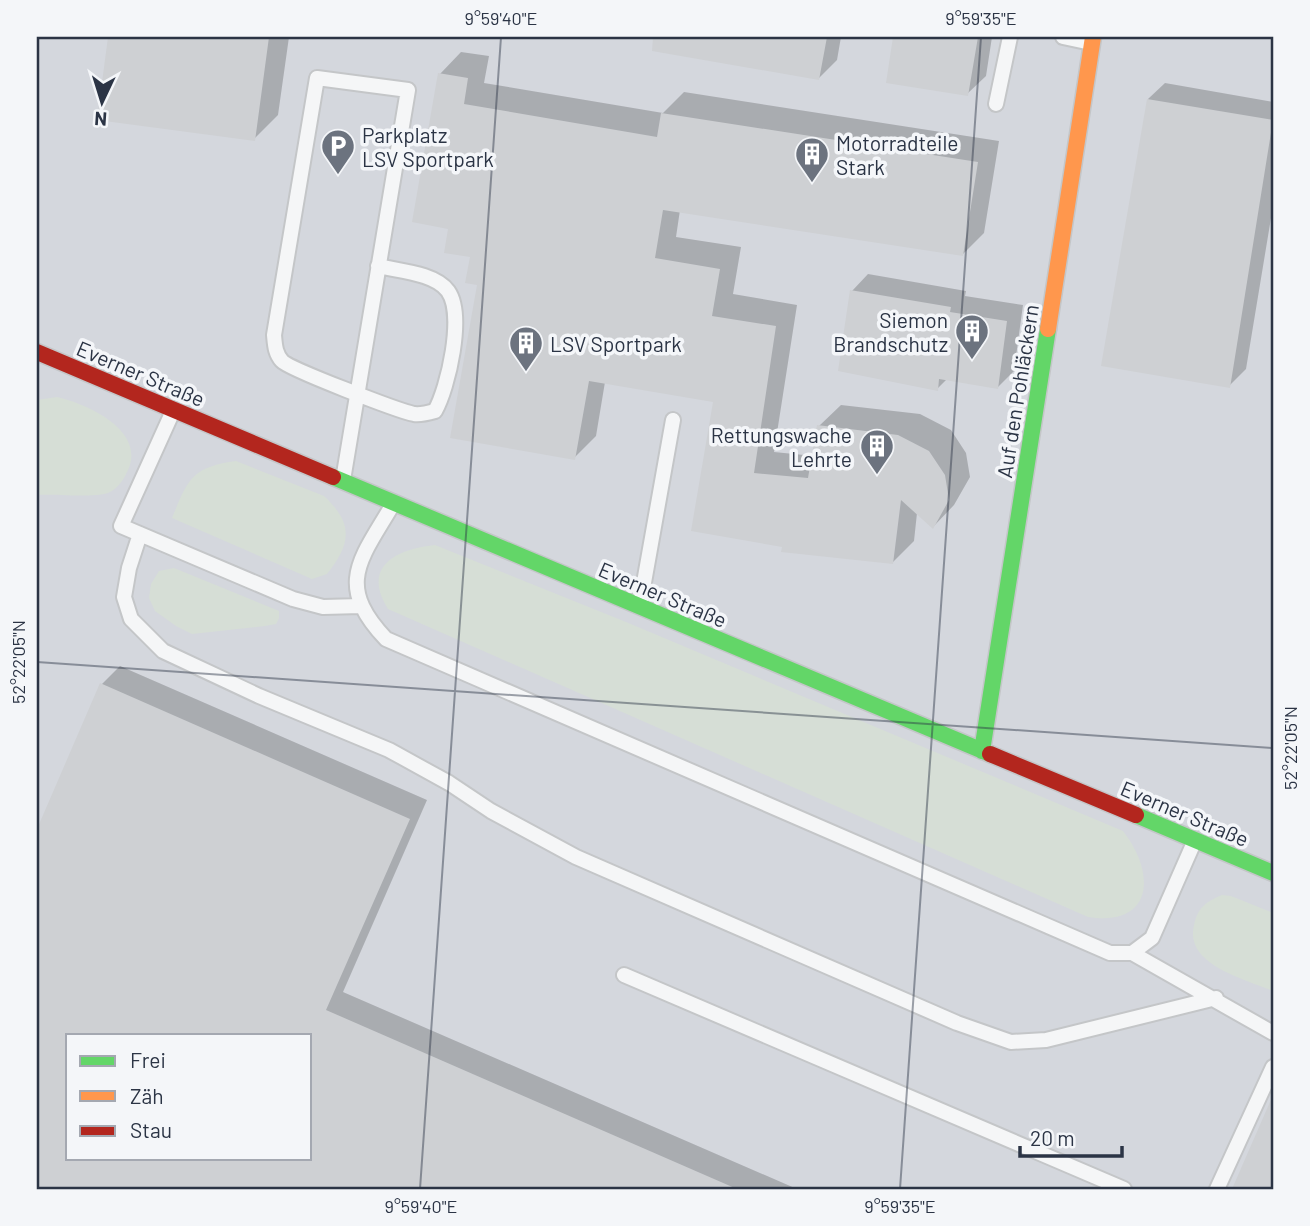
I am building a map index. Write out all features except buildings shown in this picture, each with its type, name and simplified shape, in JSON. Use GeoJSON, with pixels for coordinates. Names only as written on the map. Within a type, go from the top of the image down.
{"type":"FeatureCollection","features":[{"type":"Feature","properties":{"kind":"street","name":"Auf den Pohläckern"},"geometry":{"type":"LineString","coordinates":[[982,751],[1093,40]]}},
{"type":"Feature","properties":{"kind":"street","name":"Everner Straße"},"geometry":{"type":"LineString","coordinates":[[37,352],[1273,873]]}},
{"type":"Feature","properties":{"kind":"lane"},"geometry":{"type":"LineString","coordinates":[[996,104],[1010,37]]}},
{"type":"Feature","properties":{"kind":"lane"},"geometry":{"type":"LineString","coordinates":[[1063,37],[1093,40]]}},
{"type":"Feature","properties":{"kind":"lane"},"geometry":{"type":"LineString","coordinates":[[342,481],[357,392],[378,266],[408,90],[317,78],[274,335],[275,350],[283,362],[299,372],[357,392],[398,410],[418,415],[435,411],[443,397],[452,349],[456,312],[448,291],[428,278],[378,266]]}},
{"type":"Feature","properties":{"kind":"lane"},"geometry":{"type":"LineString","coordinates":[[174,410],[121,526],[293,599],[323,607],[362,606]]}},
{"type":"Feature","properties":{"kind":"lane"},"geometry":{"type":"LineString","coordinates":[[640,607],[673,421]]}},
{"type":"Feature","properties":{"kind":"lane"},"geometry":{"type":"LineString","coordinates":[[393,502],[357,566],[356,595],[369,621],[386,639],[1110,953],[1132,953],[1216,998],[1273,1033]]}},
{"type":"Feature","properties":{"kind":"lane"},"geometry":{"type":"LineString","coordinates":[[140,534],[129,568],[124,597],[131,619],[163,651],[259,696],[389,750],[449,783],[491,811],[576,857],[944,1018],[1011,1042],[1046,1040],[1216,998]]}},
{"type":"Feature","properties":{"kind":"lane"},"geometry":{"type":"LineString","coordinates":[[1132,953],[1152,938],[1195,840]]}},
{"type":"Feature","properties":{"kind":"lane"},"geometry":{"type":"LineString","coordinates":[[624,975],[1124,1189]]}},
{"type":"Feature","properties":{"kind":"lane"},"geometry":{"type":"LineString","coordinates":[[1217,1189],[1273,1067]]}},
{"type":"Feature","properties":{"kind":"shaded area"},"geometry":{"type":"Polygon","coordinates":[[[37,37],[1273,37],[1273,1189],[37,1189],[37,37]]]}},
{"type":"Feature","properties":{"kind":"shaded area"},"geometry":{"type":"Polygon","coordinates":[[[57,397],[99,413],[123,433],[130,445],[131,459],[126,474],[111,492],[93,495],[37,495],[37,400],[57,397]]]}},
{"type":"Feature","properties":{"kind":"shaded area"},"geometry":{"type":"Polygon","coordinates":[[[236,461],[324,496],[334,506],[344,525],[345,544],[327,574],[312,579],[172,518],[183,493],[194,477],[210,467],[236,461]]]}},
{"type":"Feature","properties":{"kind":"shaded area"},"geometry":{"type":"Polygon","coordinates":[[[435,545],[626,622],[1123,831],[1141,864],[1143,894],[1137,905],[1126,914],[1110,918],[1088,917],[388,609],[379,581],[387,562],[408,551],[435,545]]]}},
{"type":"Feature","properties":{"kind":"shaded area"},"geometry":{"type":"Polygon","coordinates":[[[174,568],[279,611],[276,624],[192,634],[176,626],[155,611],[149,598],[151,584],[159,571],[174,568]]]}},
{"type":"Feature","properties":{"kind":"shaded area"},"geometry":{"type":"Polygon","coordinates":[[[1222,895],[1273,913],[1273,991],[1220,968],[1198,950],[1193,939],[1194,925],[1200,909],[1222,895]]]}},
{"type":"Feature","properties":{"kind":"traffic: fast"},"geometry":{"type":"LineString","coordinates":[[982,751],[1048,329]]}},
{"type":"Feature","properties":{"kind":"traffic: fast"},"geometry":{"type":"LineString","coordinates":[[333,477],[990,754]]}},
{"type":"Feature","properties":{"kind":"traffic: fast"},"geometry":{"type":"LineString","coordinates":[[1136,815],[1273,873]]}},
{"type":"Feature","properties":{"kind":"traffic: slow"},"geometry":{"type":"LineString","coordinates":[[1048,329],[1093,37]]}},
{"type":"Feature","properties":{"kind":"traffic: jam"},"geometry":{"type":"LineString","coordinates":[[37,352],[333,477]]}},
{"type":"Feature","properties":{"kind":"traffic: jam"},"geometry":{"type":"LineString","coordinates":[[990,754],[1136,815]]}},
{"type":"Feature","properties":{"kind":"place","name":"Parkplatz LSV Sportpark"},"geometry":{"type":"Point","coordinates":[338,176]}},
{"type":"Feature","properties":{"kind":"place","name":"Motorradteile Stark"},"geometry":{"type":"Point","coordinates":[812,184]}},
{"type":"Feature","properties":{"kind":"place","name":"Siemon Brandschutz"},"geometry":{"type":"Point","coordinates":[972,361]}},
{"type":"Feature","properties":{"kind":"place","name":"LSV Sportpark"},"geometry":{"type":"Point","coordinates":[526,373]}},
{"type":"Feature","properties":{"kind":"place","name":"Rettungswache Lehrte"},"geometry":{"type":"Point","coordinates":[877,476]}}]}
